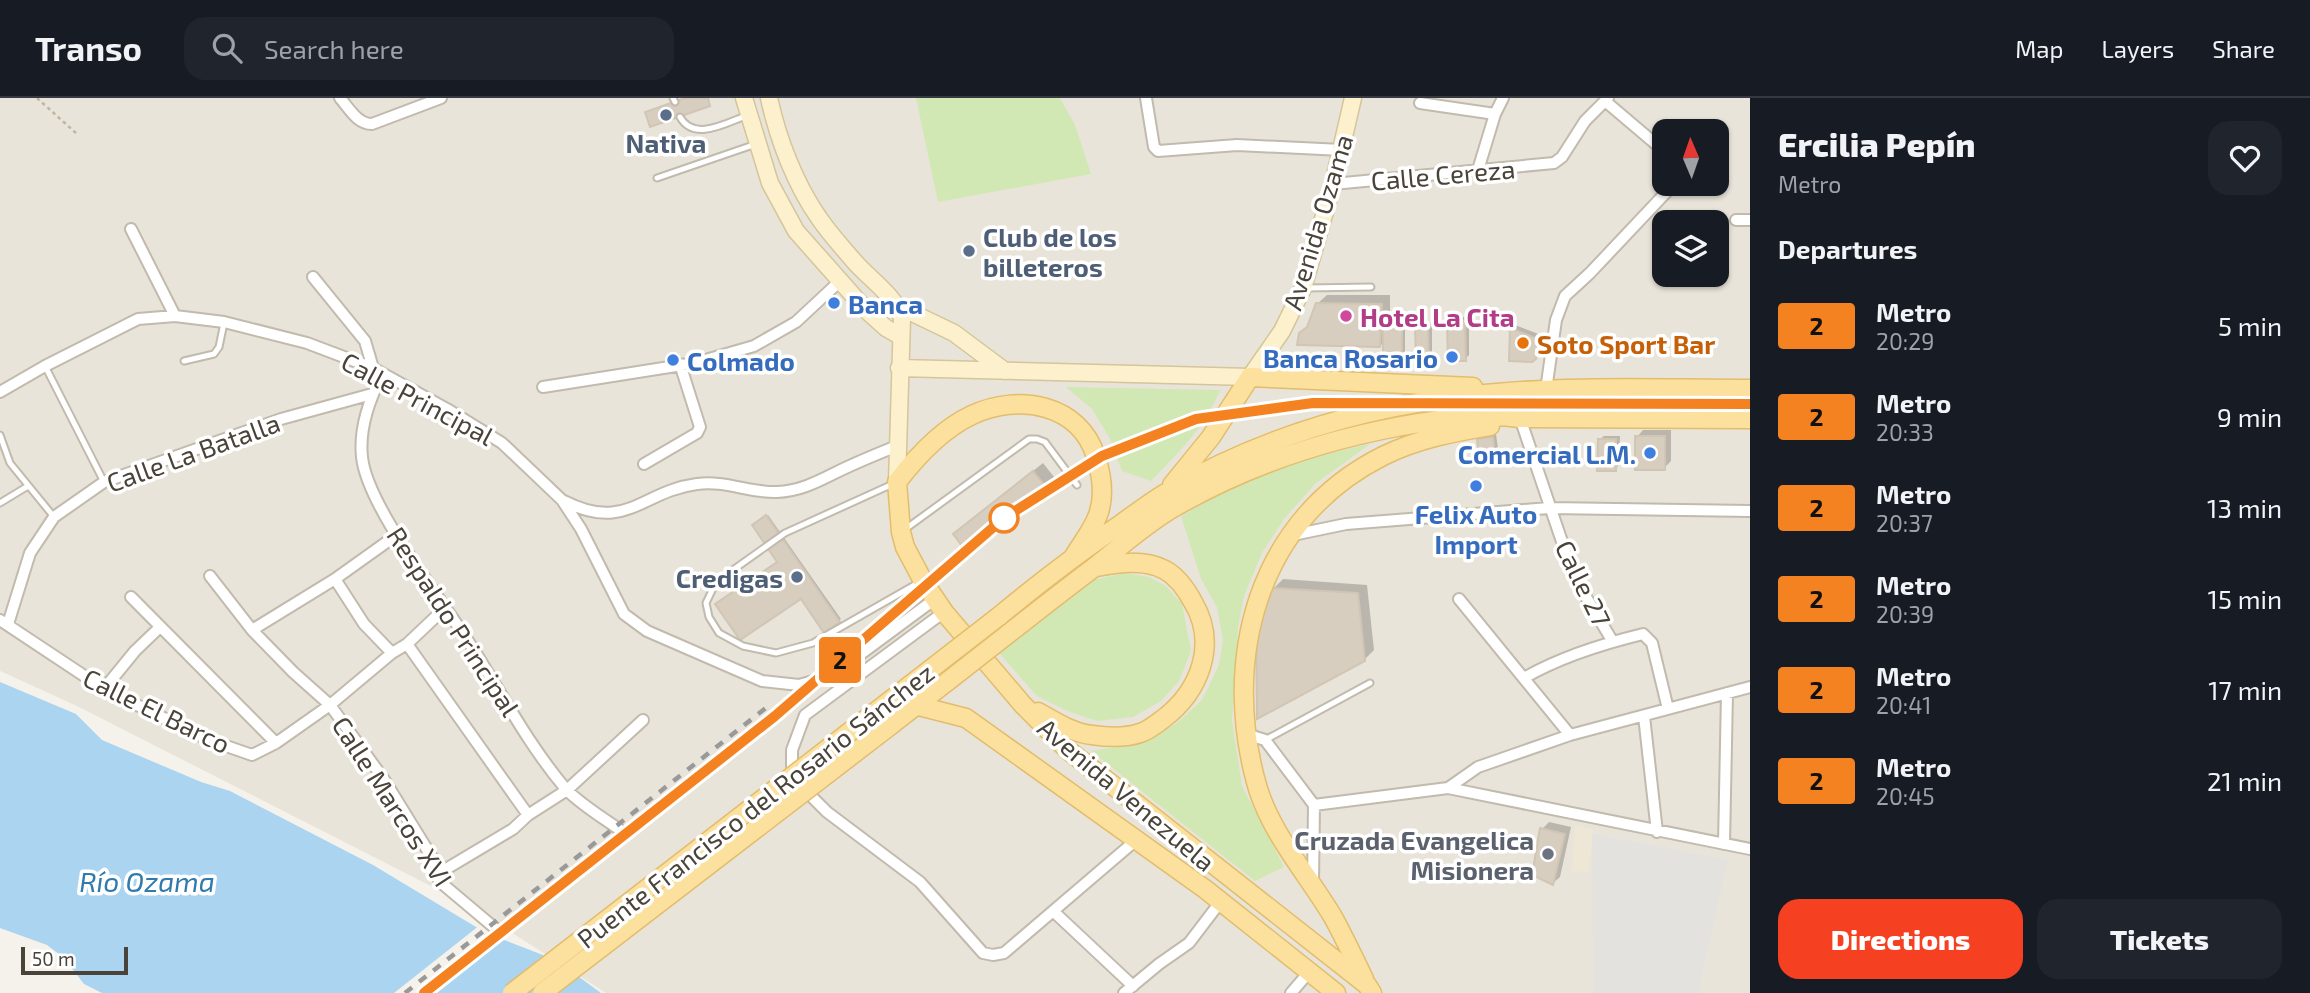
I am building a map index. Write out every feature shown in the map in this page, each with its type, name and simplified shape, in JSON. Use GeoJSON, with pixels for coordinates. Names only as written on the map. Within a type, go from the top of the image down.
{"type":"FeatureCollection","features":[{"type":"Feature","properties":{"kind":"main road"},"geometry":{"type":"LineString","coordinates":[[744,98],[770,183],[796,231],[866,310],[886,328],[900,336]]}},
{"type":"Feature","properties":{"kind":"main road"},"geometry":{"type":"LineString","coordinates":[[769,98],[794,174],[818,218],[855,262],[898,306],[954,333],[1005,371]]}},
{"type":"Feature","properties":{"kind":"main road","name":"Avenida Ozama"},"geometry":{"type":"LineString","coordinates":[[1250,377],[1282,331],[1303,288],[1342,150],[1353,98]]}},
{"type":"Feature","properties":{"kind":"main road"},"geometry":{"type":"LineString","coordinates":[[897,482],[902,318],[898,306]]}},
{"type":"Feature","properties":{"kind":"main road"},"geometry":{"type":"LineString","coordinates":[[899,368],[1250,377],[1546,390],[1750,389]]}},
{"type":"Feature","properties":{"kind":"main road"},"geometry":{"type":"LineString","coordinates":[[1166,492],[1211,437],[1250,377]]}},
{"type":"Feature","properties":{"kind":"main road"},"geometry":{"type":"LineString","coordinates":[[1166,492],[1272,441],[1337,420],[1474,395],[1546,390]]}},
{"type":"Feature","properties":{"kind":"main road"},"geometry":{"type":"LineString","coordinates":[[897,482],[935,441],[972,415],[994,407],[1017,405],[1039,406],[1058,411],[1075,422],[1088,437],[1100,472],[1103,494],[1098,515],[1074,556]]}},
{"type":"Feature","properties":{"kind":"main road","name":"Puente Francisco del Rosario Sánchez"},"geometry":{"type":"LineString","coordinates":[[542,993],[1172,509],[1216,485],[1277,459],[1329,443],[1450,418],[1520,418]]}},
{"type":"Feature","properties":{"kind":"main road"},"geometry":{"type":"LineString","coordinates":[[1370,989],[1333,917],[1288,848],[1263,800],[1246,734],[1243,672],[1248,633],[1258,598],[1274,562],[1292,535],[1329,493],[1349,477],[1383,456],[1453,432],[1520,418],[1750,419]]}},
{"type":"Feature","properties":{"kind":"main road","name":"Avenida Venezuela"},"geometry":{"type":"LineString","coordinates":[[897,482],[901,532],[905,547],[923,581],[939,605],[1023,705],[1079,759],[1370,989]]}},
{"type":"Feature","properties":{"kind":"main road","name":"Puente Francisco del Rosario Sánchez"},"geometry":{"type":"LineString","coordinates":[[512,993],[1074,556],[1166,492]]}},
{"type":"Feature","properties":{"kind":"main road"},"geometry":{"type":"LineString","coordinates":[[1023,705],[1069,730],[1090,735],[1140,733],[1172,713],[1202,670],[1205,632],[1200,613],[1180,581],[1166,570],[1149,565],[1124,563],[1093,568]]}},
{"type":"Feature","properties":{"kind":"main road"},"geometry":{"type":"LineString","coordinates":[[1044,580],[1054,598]]}},
{"type":"Feature","properties":{"kind":"main road"},"geometry":{"type":"LineString","coordinates":[[915,705],[967,718],[1221,901],[1336,993]]}},
{"type":"Feature","properties":{"kind":"street"},"geometry":{"type":"LineString","coordinates":[[340,98],[359,120],[366,124],[441,98]]}},
{"type":"Feature","properties":{"kind":"street"},"geometry":{"type":"LineString","coordinates":[[1146,98],[1154,147],[1158,151],[1237,145],[1342,150]]}},
{"type":"Feature","properties":{"kind":"street"},"geometry":{"type":"LineString","coordinates":[[1478,170],[1502,99]]}},
{"type":"Feature","properties":{"kind":"street"},"geometry":{"type":"LineString","coordinates":[[1606,100],[1652,140]]}},
{"type":"Feature","properties":{"kind":"street","name":"Calle Cereza"},"geometry":{"type":"LineString","coordinates":[[1333,184],[1554,163],[1562,157],[1585,121],[1606,100]]}},
{"type":"Feature","properties":{"kind":"street"},"geometry":{"type":"LineString","coordinates":[[1420,103],[1495,114]]}},
{"type":"Feature","properties":{"kind":"street"},"geometry":{"type":"LineString","coordinates":[[1546,390],[1556,320],[1565,296],[1591,273],[1663,196]]}},
{"type":"Feature","properties":{"kind":"street"},"geometry":{"type":"LineString","coordinates":[[1736,220],[1750,220]]}},
{"type":"Feature","properties":{"kind":"street"},"geometry":{"type":"LineString","coordinates":[[131,229],[175,316]]}},
{"type":"Feature","properties":{"kind":"street"},"geometry":{"type":"LineString","coordinates":[[313,278],[365,341],[373,368]]}},
{"type":"Feature","properties":{"kind":"street"},"geometry":{"type":"LineString","coordinates":[[543,387],[695,363],[754,346],[796,322],[840,281]]}},
{"type":"Feature","properties":{"kind":"street","name":"Calle Principal"},"geometry":{"type":"LineString","coordinates":[[0,391],[138,319],[175,316],[224,322],[307,343],[373,368],[502,443],[562,500],[581,529],[624,614],[647,631],[762,681],[799,685],[831,676],[939,605]]}},
{"type":"Feature","properties":{"kind":"street"},"geometry":{"type":"LineString","coordinates":[[644,464],[697,433],[700,427],[680,364]]}},
{"type":"Feature","properties":{"kind":"street","name":"Respaldo Principal"},"geometry":{"type":"LineString","coordinates":[[383,376],[372,394],[362,432],[362,459],[373,495],[468,640],[509,711],[567,790],[624,833]]}},
{"type":"Feature","properties":{"kind":"street","name":"Calle La Batalla"},"geometry":{"type":"LineString","coordinates":[[4,622],[30,552],[54,517],[104,482],[257,427],[372,394]]}},
{"type":"Feature","properties":{"kind":"street","name":"Calle 27"},"geometry":{"type":"LineString","coordinates":[[1520,418],[1574,577],[1613,642],[1643,634],[1652,643],[1668,709]]}},
{"type":"Feature","properties":{"kind":"street"},"geometry":{"type":"LineString","coordinates":[[562,500],[587,511],[612,513],[636,508],[669,492],[698,483],[728,484],[769,492],[792,491],[897,446]]}},
{"type":"Feature","properties":{"kind":"street"},"geometry":{"type":"LineString","coordinates":[[1292,535],[1346,524],[1549,508],[1750,511]]}},
{"type":"Feature","properties":{"kind":"street"},"geometry":{"type":"LineString","coordinates":[[252,630],[335,579],[398,534]]}},
{"type":"Feature","properties":{"kind":"street","name":"Calle Marcos XVI"},"geometry":{"type":"LineString","coordinates":[[210,576],[252,630],[293,673],[330,705],[383,778],[442,872],[439,881],[496,929]]}},
{"type":"Feature","properties":{"kind":"street"},"geometry":{"type":"LineString","coordinates":[[335,579],[364,624],[392,653]]}},
{"type":"Feature","properties":{"kind":"street"},"geometry":{"type":"LineString","coordinates":[[131,597],[276,743]]}},
{"type":"Feature","properties":{"kind":"street"},"geometry":{"type":"LineString","coordinates":[[1459,599],[1570,735]]}},
{"type":"Feature","properties":{"kind":"street"},"geometry":{"type":"LineString","coordinates":[[939,605],[805,715],[792,750],[792,766],[806,791],[827,812],[920,883],[983,953],[993,955],[1004,953],[1135,841]]}},
{"type":"Feature","properties":{"kind":"street","name":"Calle El Barco"},"geometry":{"type":"LineString","coordinates":[[4,622],[104,689],[209,740],[252,755],[276,743],[330,705],[392,653],[407,644],[445,608]]}},
{"type":"Feature","properties":{"kind":"street"},"geometry":{"type":"LineString","coordinates":[[104,689],[135,651],[159,628]]}},
{"type":"Feature","properties":{"kind":"street"},"geometry":{"type":"LineString","coordinates":[[1524,678],[1541,668],[1613,642]]}},
{"type":"Feature","properties":{"kind":"street"},"geometry":{"type":"LineString","coordinates":[[407,644],[528,815]]}},
{"type":"Feature","properties":{"kind":"street"},"geometry":{"type":"LineString","coordinates":[[1448,788],[1478,767],[1570,735],[1750,687]]}},
{"type":"Feature","properties":{"kind":"street"},"geometry":{"type":"LineString","coordinates":[[1724,844],[1727,693]]}},
{"type":"Feature","properties":{"kind":"street"},"geometry":{"type":"LineString","coordinates":[[1644,716],[1657,832]]}},
{"type":"Feature","properties":{"kind":"street"},"geometry":{"type":"LineString","coordinates":[[442,872],[513,829],[528,815],[567,790],[643,720]]}},
{"type":"Feature","properties":{"kind":"street"},"geometry":{"type":"LineString","coordinates":[[1246,734],[1265,740],[1314,805],[1313,886]]}},
{"type":"Feature","properties":{"kind":"street"},"geometry":{"type":"LineString","coordinates":[[1314,805],[1448,788],[1750,849]]}},
{"type":"Feature","properties":{"kind":"street"},"geometry":{"type":"LineString","coordinates":[[1053,911],[1129,989],[1158,964],[1189,943],[1221,901]]}},
{"type":"Feature","properties":{"kind":"street"},"geometry":{"type":"LineString","coordinates":[[1291,993],[1310,971]]}},
{"type":"Feature","properties":{"kind":"lane"},"geometry":{"type":"LineString","coordinates":[[680,117],[685,126],[693,130],[704,130],[749,115]]}},
{"type":"Feature","properties":{"kind":"lane"},"geometry":{"type":"LineString","coordinates":[[657,178],[756,144]]}},
{"type":"Feature","properties":{"kind":"lane"},"geometry":{"type":"LineString","coordinates":[[1303,288],[1371,287]]}},
{"type":"Feature","properties":{"kind":"lane"},"geometry":{"type":"LineString","coordinates":[[184,360],[214,354],[219,347],[224,322]]}},
{"type":"Feature","properties":{"kind":"lane"},"geometry":{"type":"LineString","coordinates":[[45,366],[104,482]]}},
{"type":"Feature","properties":{"kind":"lane"},"geometry":{"type":"LineString","coordinates":[[0,435],[2,449],[10,463],[54,517]]}},
{"type":"Feature","properties":{"kind":"lane"},"geometry":{"type":"LineString","coordinates":[[901,532],[1029,439],[1045,442],[1077,485]]}},
{"type":"Feature","properties":{"kind":"lane"},"geometry":{"type":"LineString","coordinates":[[897,482],[785,533],[716,582],[706,603],[709,617],[719,633],[743,646],[776,653],[813,643],[923,581]]}},
{"type":"Feature","properties":{"kind":"lane"},"geometry":{"type":"LineString","coordinates":[[0,503],[28,486]]}},
{"type":"Feature","properties":{"kind":"lane"},"geometry":{"type":"LineString","coordinates":[[1265,740],[1370,683]]}},
{"type":"Feature","properties":{"kind":"path"},"geometry":{"type":"LineString","coordinates":[[37,98],[77,134]]}},
{"type":"Feature","properties":{"kind":"shaded area"},"geometry":{"type":"Polygon","coordinates":[[[0,98],[1750,98],[1750,993],[606,993],[470,906],[77,706],[0,671],[0,98]]]}},
{"type":"Feature","properties":{"kind":"shaded area"},"geometry":{"type":"Polygon","coordinates":[[[1575,826],[1593,829],[1589,872],[1572,871],[1575,826]]]}},
{"type":"Feature","properties":{"kind":"shaded area"},"geometry":{"type":"Polygon","coordinates":[[[1592,834],[1728,860],[1698,993],[1593,993],[1592,834]]]}},
{"type":"Feature","properties":{"kind":"green space"},"geometry":{"type":"Polygon","coordinates":[[[916,98],[1060,98],[1075,125],[1091,174],[938,202],[916,98]]]}},
{"type":"Feature","properties":{"kind":"green space"},"geometry":{"type":"Polygon","coordinates":[[[1066,387],[1220,390],[1199,427],[1151,481],[1122,471],[1109,437],[1092,409],[1066,387]]]}},
{"type":"Feature","properties":{"kind":"green space"},"geometry":{"type":"Polygon","coordinates":[[[1370,444],[1315,484],[1284,519],[1262,553],[1244,596],[1238,627],[1232,720],[1242,786],[1284,867],[1255,881],[1091,751],[1153,737],[1177,723],[1202,700],[1219,665],[1223,640],[1217,607],[1201,579],[1181,516],[1239,484],[1271,471],[1303,460],[1370,444]]]}},
{"type":"Feature","properties":{"kind":"green space"},"geometry":{"type":"Polygon","coordinates":[[[1125,573],[1149,577],[1166,586],[1182,604],[1191,651],[1179,681],[1161,701],[1133,717],[1097,721],[1067,711],[1037,696],[999,653],[1093,580],[1125,573]]]}},
{"type":"Feature","properties":{"kind":"water","name":"Río Ozama"},"geometry":{"type":"Polygon","coordinates":[[[0,682],[76,714],[102,740],[201,782],[230,791],[373,865],[486,933],[543,955],[601,993],[102,993],[84,984],[64,958],[47,945],[0,928],[0,682]]]}},
{"type":"Feature","properties":{"kind":"pier"},"geometry":{"type":"Polygon","coordinates":[[[480,925],[506,937],[434,993],[394,993],[480,925]]]}},
{"type":"Feature","properties":{"kind":"building","name":"Nativa"},"geometry":{"type":"Polygon","coordinates":[[[685,98],[708,98],[710,106],[650,127],[645,112],[685,98]]]}},
{"type":"Feature","properties":{"kind":"building","name":"Hotel La Cita"},"geometry":{"type":"Polygon","coordinates":[[[1316,303],[1382,304],[1380,347],[1297,345],[1299,333],[1307,327],[1316,303]]]}},
{"type":"Feature","properties":{"kind":"building"},"geometry":{"type":"Polygon","coordinates":[[[1447,321],[1465,321],[1466,361],[1448,361],[1447,321]]]}},
{"type":"Feature","properties":{"kind":"building"},"geometry":{"type":"Polygon","coordinates":[[[1383,322],[1402,322],[1402,360],[1383,360],[1383,322]]]}},
{"type":"Feature","properties":{"kind":"building"},"geometry":{"type":"Polygon","coordinates":[[[1415,326],[1428,326],[1429,361],[1416,361],[1415,326]]]}},
{"type":"Feature","properties":{"kind":"building","name":"Soto Sport Bar"},"geometry":{"type":"Polygon","coordinates":[[[1510,328],[1538,339],[1536,359],[1532,362],[1509,361],[1510,328]]]}},
{"type":"Feature","properties":{"kind":"building","name":"Comercial L.M."},"geometry":{"type":"Polygon","coordinates":[[[1635,436],[1665,436],[1665,470],[1635,470],[1635,436]]]}},
{"type":"Feature","properties":{"kind":"building"},"geometry":{"type":"Polygon","coordinates":[[[1493,437],[1496,462],[1480,464],[1477,439],[1493,437]]]}},
{"type":"Feature","properties":{"kind":"building"},"geometry":{"type":"Polygon","coordinates":[[[1598,439],[1616,439],[1616,471],[1597,471],[1598,439]]]}},
{"type":"Feature","properties":{"kind":"building"},"geometry":{"type":"Polygon","coordinates":[[[1033,471],[1050,492],[969,555],[953,534],[1033,471]]]}},
{"type":"Feature","properties":{"kind":"building"},"geometry":{"type":"Polygon","coordinates":[[[766,515],[840,622],[824,633],[801,599],[740,640],[715,604],[777,562],[752,525],[766,515]]]}},
{"type":"Feature","properties":{"kind":"building"},"geometry":{"type":"Polygon","coordinates":[[[1272,588],[1358,593],[1365,661],[1257,719],[1256,632],[1272,588]]]}},
{"type":"Feature","properties":{"kind":"building","name":"Cruzada Evangelica Misionera"},"geometry":{"type":"Polygon","coordinates":[[[1540,828],[1565,834],[1553,885],[1532,875],[1540,828]]]}},
{"type":"Feature","properties":{"kind":"railway"},"geometry":{"type":"LineString","coordinates":[[405,993],[767,707]]}},
{"type":"Feature","properties":{"kind":"railway"},"geometry":{"type":"LineString","coordinates":[[424,993],[775,716]]}},
{"type":"Feature","properties":{"kind":"metro line","name":"2"},"geometry":{"type":"LineString","coordinates":[[424,993],[775,716],[1004,518],[1102,456],[1196,419],[1313,403],[1750,404]]}},
{"type":"Feature","properties":{"kind":"place","name":"Nativa"},"geometry":{"type":"Point","coordinates":[666,115]}},
{"type":"Feature","properties":{"kind":"place","name":"Club de los billeteros"},"geometry":{"type":"Point","coordinates":[969,251]}},
{"type":"Feature","properties":{"kind":"place","name":"Banca"},"geometry":{"type":"Point","coordinates":[834,303]}},
{"type":"Feature","properties":{"kind":"place","name":"Hotel La Cita"},"geometry":{"type":"Point","coordinates":[1346,316]}},
{"type":"Feature","properties":{"kind":"place","name":"Soto Sport Bar"},"geometry":{"type":"Point","coordinates":[1523,343]}},
{"type":"Feature","properties":{"kind":"place","name":"Banca Rosario"},"geometry":{"type":"Point","coordinates":[1452,357]}},
{"type":"Feature","properties":{"kind":"place","name":"Colmado"},"geometry":{"type":"Point","coordinates":[673,360]}},
{"type":"Feature","properties":{"kind":"place","name":"Comercial L.M."},"geometry":{"type":"Point","coordinates":[1650,453]}},
{"type":"Feature","properties":{"kind":"place","name":"Felix Auto Import"},"geometry":{"type":"Point","coordinates":[1476,486]}},
{"type":"Feature","properties":{"kind":"place","name":"Credigas"},"geometry":{"type":"Point","coordinates":[797,577]}},
{"type":"Feature","properties":{"kind":"place","name":"Cruzada Evangelica Misionera"},"geometry":{"type":"Point","coordinates":[1548,854]}}]}
